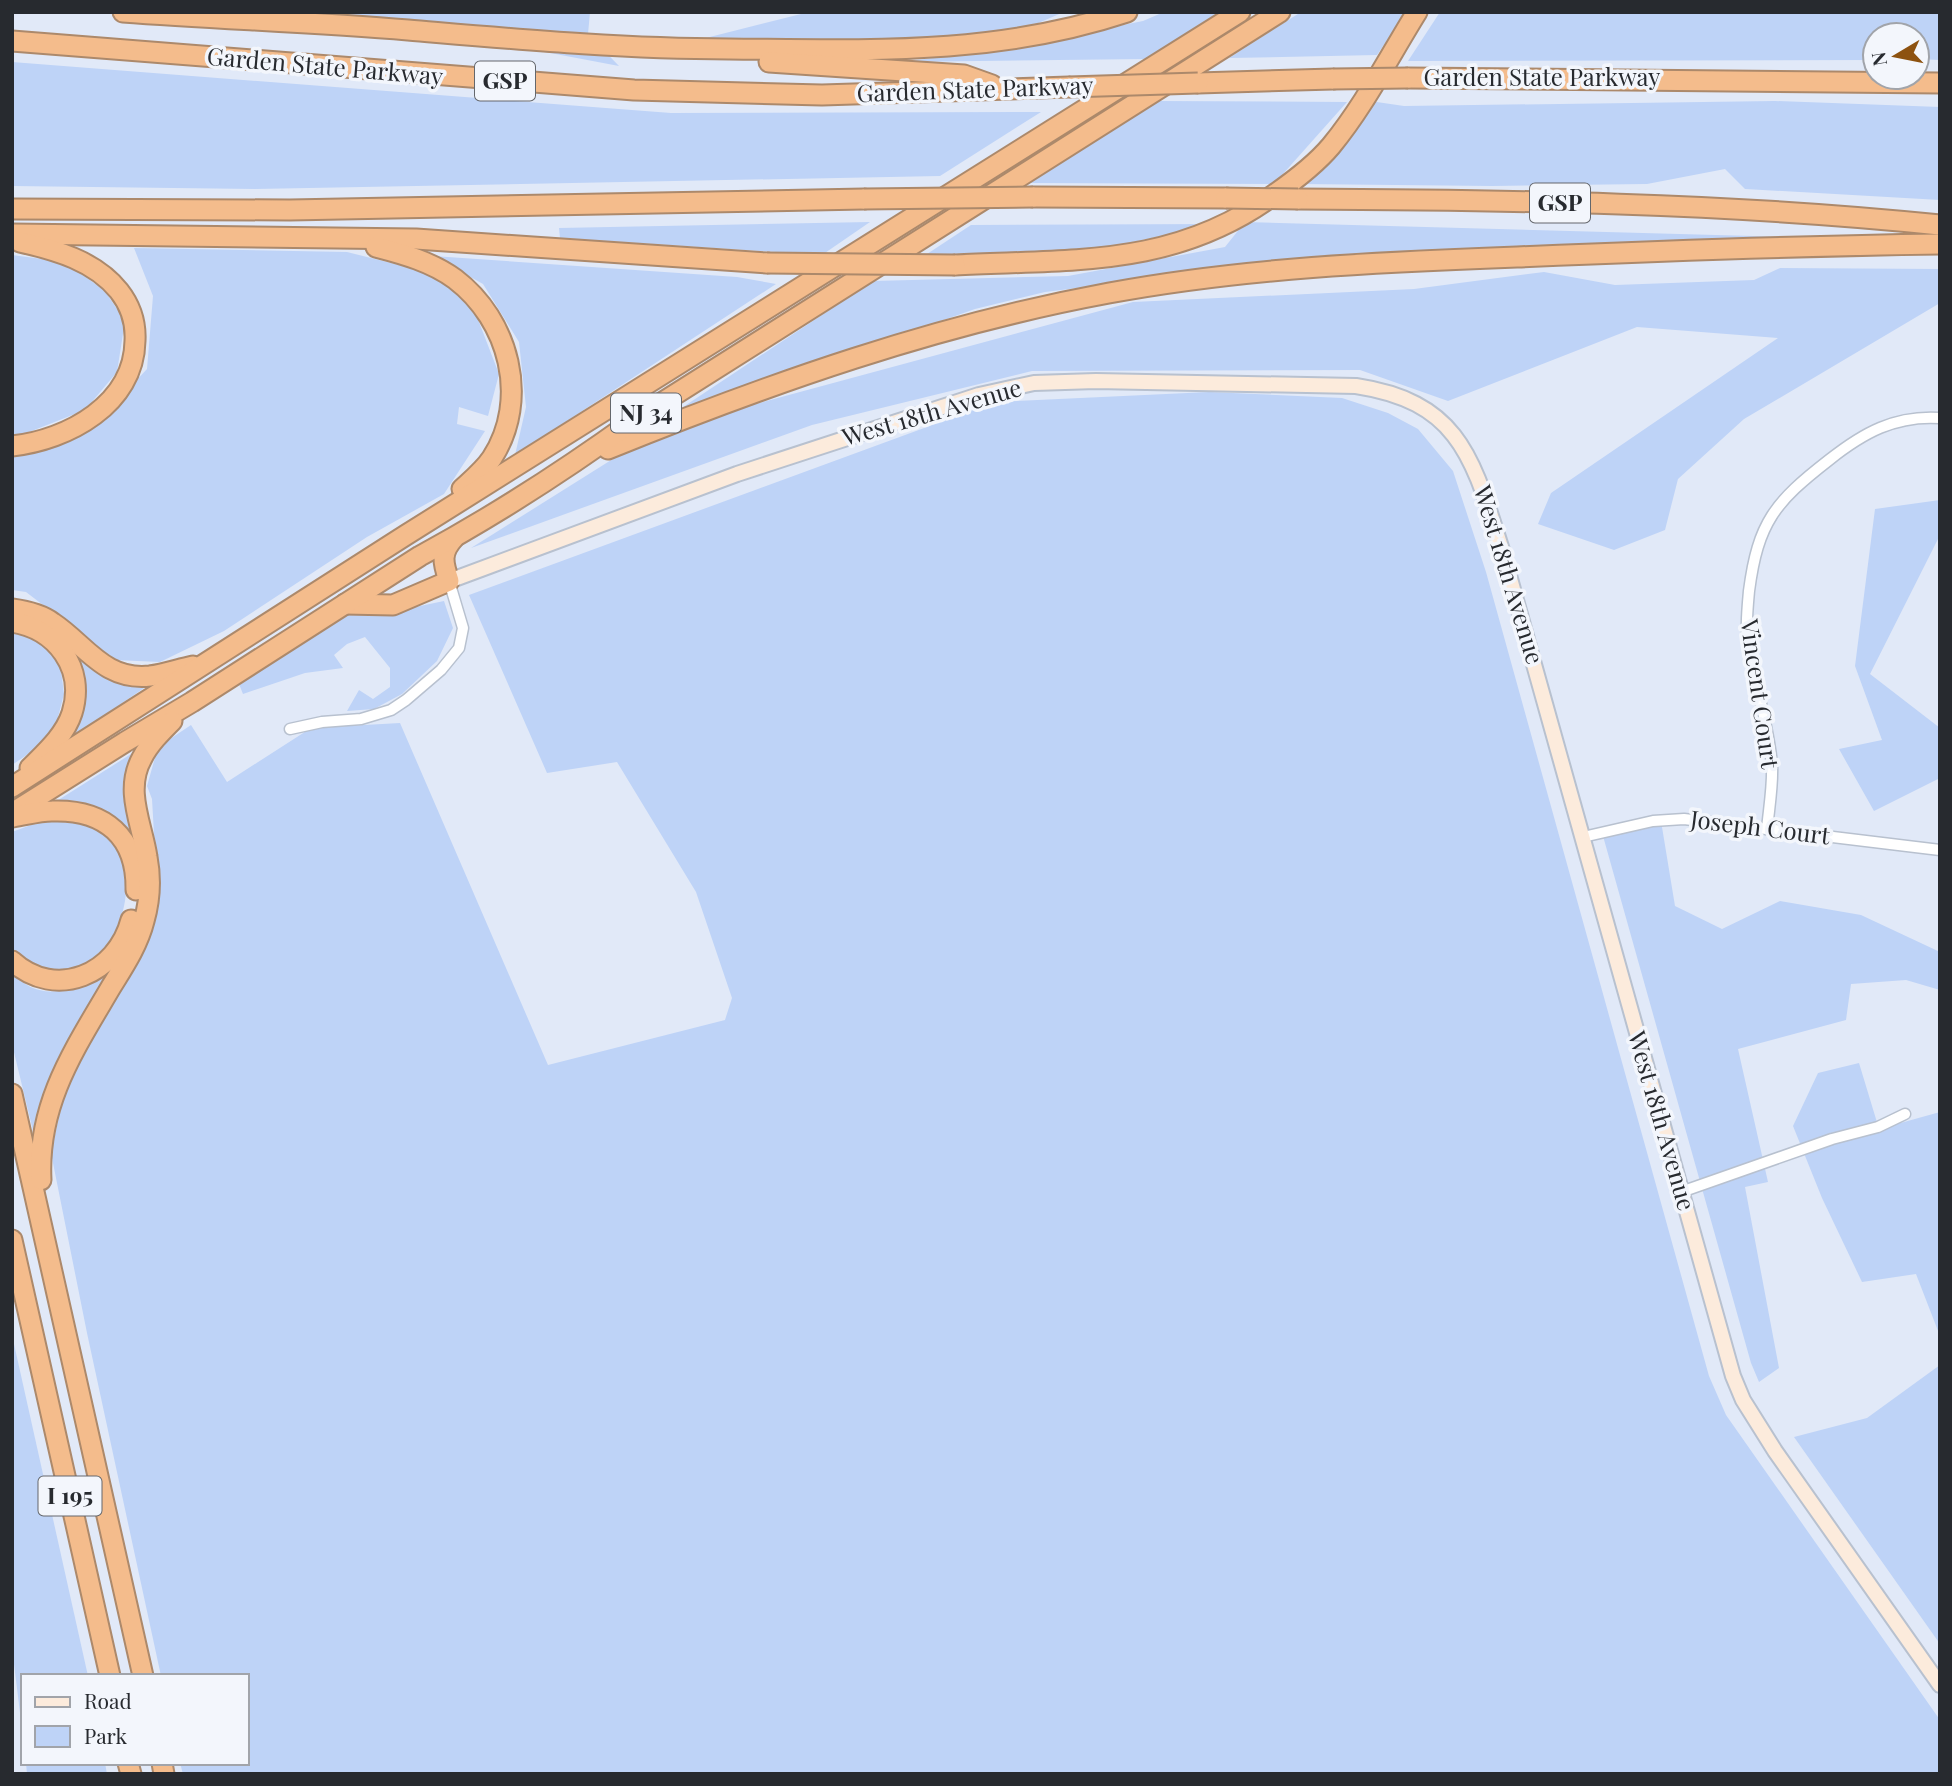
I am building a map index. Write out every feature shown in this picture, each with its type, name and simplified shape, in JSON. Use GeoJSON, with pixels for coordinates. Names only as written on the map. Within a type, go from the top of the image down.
{"type":"FeatureCollection","features":[{"type":"Feature","properties":{"kind":"highway"},"geometry":{"type":"LineString","coordinates":[[123,12],[671,50],[897,51],[980,44],[1056,32],[1127,12]]}},
{"type":"Feature","properties":{"kind":"highway"},"geometry":{"type":"LineString","coordinates":[[225,12],[247,20]]}},
{"type":"Feature","properties":{"kind":"highway","name":"NJ 34"},"geometry":{"type":"LineString","coordinates":[[12,786],[406,535],[1240,12]]}},
{"type":"Feature","properties":{"kind":"highway","name":"NJ 34"},"geometry":{"type":"LineString","coordinates":[[12,815],[420,556],[578,461],[644,414],[1280,12]]}},
{"type":"Feature","properties":{"kind":"highway"},"geometry":{"type":"LineString","coordinates":[[12,234],[416,239],[766,263],[955,265],[1139,253],[1183,243],[1233,222],[1293,181],[1329,148],[1346,126],[1417,12]]}},
{"type":"Feature","properties":{"kind":"highway","name":"Garden State Parkway"},"geometry":{"type":"LineString","coordinates":[[12,41],[634,90],[822,95],[1408,78],[1940,83]]}},
{"type":"Feature","properties":{"kind":"highway"},"geometry":{"type":"LineString","coordinates":[[671,50],[788,64],[964,75],[999,88]]}},
{"type":"Feature","properties":{"kind":"highway","name":"GSP"},"geometry":{"type":"LineString","coordinates":[[12,209],[290,210],[1033,197],[1433,199],[1836,214],[1940,225]]}},
{"type":"Feature","properties":{"kind":"highway"},"geometry":{"type":"LineString","coordinates":[[347,239],[404,254],[455,279],[486,309],[498,330],[509,364],[512,389],[507,422],[498,449],[491,460],[458,493],[406,535]]}},
{"type":"Feature","properties":{"kind":"highway"},"geometry":{"type":"LineString","coordinates":[[12,240],[58,251],[100,273],[125,300],[136,336],[130,372],[106,405],[95,415],[69,431],[33,443],[12,446]]}},
{"type":"Feature","properties":{"kind":"highway"},"geometry":{"type":"LineString","coordinates":[[578,461],[652,430],[879,349],[1014,312],[1161,284],[1332,264],[1650,251],[1940,244]]}},
{"type":"Feature","properties":{"kind":"highway"},"geometry":{"type":"LineString","coordinates":[[345,604],[393,605],[449,581],[442,558],[447,545],[454,537]]}},
{"type":"Feature","properties":{"kind":"highway"},"geometry":{"type":"LineString","coordinates":[[12,608],[32,612],[51,621],[100,664],[120,673],[149,676],[208,662]]}},
{"type":"Feature","properties":{"kind":"highway"},"geometry":{"type":"LineString","coordinates":[[12,622],[41,631],[60,646],[75,680],[72,712],[63,731],[12,786]]}},
{"type":"Feature","properties":{"kind":"highway"},"geometry":{"type":"LineString","coordinates":[[43,1230],[41,1147],[52,1098],[73,1051],[132,952],[145,917],[149,870],[134,802],[136,773],[142,757],[157,736],[192,702]]}},
{"type":"Feature","properties":{"kind":"highway"},"geometry":{"type":"LineString","coordinates":[[12,815],[50,811],[78,813],[100,820],[112,828],[128,847],[134,860],[136,879],[134,909],[129,926],[117,951],[100,967],[76,978],[56,980],[31,974],[12,961]]}},
{"type":"Feature","properties":{"kind":"highway","name":"I 195"},"geometry":{"type":"LineString","coordinates":[[12,1094],[143,1674]]}},
{"type":"Feature","properties":{"kind":"highway","name":"I 195"},"geometry":{"type":"LineString","coordinates":[[12,1240],[110,1674]]}},
{"type":"Feature","properties":{"kind":"street","name":"West 18th Avenue"},"geometry":{"type":"LineString","coordinates":[[449,581],[737,474],[1007,387],[1034,383],[1096,381],[1330,385],[1382,390],[1407,398],[1440,420],[1458,440],[1475,469],[1508,570],[1724,1345],[1743,1400],[1775,1451],[1940,1685]]}},
{"type":"Feature","properties":{"kind":"street","name":"Vincent Court"},"geometry":{"type":"LineString","coordinates":[[1767,829],[1772,777],[1771,755],[1746,629],[1758,544],[1772,514],[1792,489],[1851,442],[1875,428],[1898,421],[1924,417],[1940,418]]}},
{"type":"Feature","properties":{"kind":"street"},"geometry":{"type":"LineString","coordinates":[[290,729],[322,722],[360,719],[391,710],[441,670],[459,648],[463,628],[449,581]]}},
{"type":"Feature","properties":{"kind":"street","name":"Joseph Court"},"geometry":{"type":"LineString","coordinates":[[1583,837],[1669,818],[1940,850]]}},
{"type":"Feature","properties":{"kind":"street"},"geometry":{"type":"LineString","coordinates":[[1681,1192],[1832,1139],[1878,1128],[1905,1114]]}},
{"type":"Feature","properties":{"kind":"green space"},"geometry":{"type":"Polygon","coordinates":[[[333,12],[590,12],[588,34],[619,66],[333,12]]]}},
{"type":"Feature","properties":{"kind":"green space"},"geometry":{"type":"Polygon","coordinates":[[[809,12],[1064,12],[1029,27],[969,35],[799,45],[690,42],[809,12]]]}},
{"type":"Feature","properties":{"kind":"green space"},"geometry":{"type":"Polygon","coordinates":[[[1164,12],[1221,12],[1146,59],[899,62],[993,51],[1143,21],[1164,12]]]}},
{"type":"Feature","properties":{"kind":"green space"},"geometry":{"type":"Polygon","coordinates":[[[1301,12],[1406,12],[1377,55],[1229,58],[1301,12]]]}},
{"type":"Feature","properties":{"kind":"green space"},"geometry":{"type":"Polygon","coordinates":[[[1440,12],[1940,12],[1940,60],[1931,60],[1931,21],[1861,21],[1861,60],[1408,61],[1440,12]]]}},
{"type":"Feature","properties":{"kind":"green space"},"geometry":{"type":"Polygon","coordinates":[[[12,62],[671,113],[1041,112],[940,176],[255,189],[12,186],[12,62]]]}},
{"type":"Feature","properties":{"kind":"green space"},"geometry":{"type":"Polygon","coordinates":[[[1155,101],[1347,102],[1274,184],[1030,183],[1155,101]]]}},
{"type":"Feature","properties":{"kind":"green space"},"geometry":{"type":"Polygon","coordinates":[[[1370,101],[1404,106],[1775,101],[1940,107],[1940,200],[1745,189],[1725,169],[1647,184],[1300,184],[1370,101]]]}},
{"type":"Feature","properties":{"kind":"green space"},"geometry":{"type":"Polygon","coordinates":[[[870,222],[822,255],[560,238],[559,228],[870,222]]]}},
{"type":"Feature","properties":{"kind":"green space"},"geometry":{"type":"Polygon","coordinates":[[[1245,222],[1787,237],[1198,273],[1045,292],[975,309],[668,417],[873,281],[1068,276],[1225,247],[1245,222]]]}},
{"type":"Feature","properties":{"kind":"green space"},"geometry":{"type":"Polygon","coordinates":[[[1217,224],[1091,251],[921,258],[971,225],[1217,224]]]}},
{"type":"Feature","properties":{"kind":"green space"},"geometry":{"type":"Polygon","coordinates":[[[134,248],[347,252],[431,273],[474,309],[499,374],[488,416],[459,407],[457,424],[485,431],[444,494],[367,537],[224,631],[160,662],[115,660],[26,592],[12,590],[12,456],[58,446],[89,431],[147,369],[153,296],[134,248]]]}},
{"type":"Feature","properties":{"kind":"green space"},"geometry":{"type":"Polygon","coordinates":[[[12,255],[65,262],[105,291],[125,321],[117,372],[85,410],[19,436],[12,436],[12,255]]]}},
{"type":"Feature","properties":{"kind":"green space"},"geometry":{"type":"Polygon","coordinates":[[[433,256],[737,277],[776,284],[515,455],[526,407],[519,342],[483,284],[433,256]]]}},
{"type":"Feature","properties":{"kind":"green space"},"geometry":{"type":"Polygon","coordinates":[[[1780,268],[1940,269],[1940,303],[1744,419],[1678,479],[1665,530],[1614,550],[1538,524],[1551,493],[1778,338],[1637,327],[1448,401],[1360,370],[1032,371],[812,425],[471,548],[659,430],[1133,302],[1414,289],[1544,272],[1615,285],[1754,280],[1780,268]]]}},
{"type":"Feature","properties":{"kind":"green space"},"geometry":{"type":"Polygon","coordinates":[[[1209,392],[1342,398],[1388,413],[1418,429],[1453,471],[1486,572],[1709,1376],[1726,1415],[1940,1720],[1940,1774],[183,1774],[181,1765],[248,1765],[248,1674],[161,1674],[51,1153],[67,1080],[149,940],[157,886],[152,799],[147,786],[158,747],[191,725],[227,782],[311,728],[400,723],[548,1065],[725,1020],[732,998],[696,892],[617,762],[547,773],[469,595],[995,402],[1209,392]]]}},
{"type":"Feature","properties":{"kind":"green space"},"geometry":{"type":"Polygon","coordinates":[[[1940,500],[1940,535],[1870,674],[1940,728],[1940,778],[1874,811],[1839,749],[1882,740],[1855,666],[1875,509],[1940,500]]]}},
{"type":"Feature","properties":{"kind":"green space"},"geometry":{"type":"Polygon","coordinates":[[[444,601],[453,628],[437,661],[402,694],[374,709],[347,711],[359,690],[373,699],[390,687],[390,668],[365,637],[347,644],[334,655],[343,668],[305,673],[243,694],[239,684],[354,609],[377,615],[444,601]]]}},
{"type":"Feature","properties":{"kind":"green space"},"geometry":{"type":"Polygon","coordinates":[[[12,631],[35,636],[60,662],[64,694],[56,725],[34,750],[12,765],[12,631]]]}},
{"type":"Feature","properties":{"kind":"green space"},"geometry":{"type":"Polygon","coordinates":[[[70,648],[105,679],[150,684],[71,738],[80,709],[70,648]]]}},
{"type":"Feature","properties":{"kind":"green space"},"geometry":{"type":"Polygon","coordinates":[[[139,749],[124,785],[126,810],[136,851],[52,804],[139,749]]]}},
{"type":"Feature","properties":{"kind":"green space"},"geometry":{"type":"Polygon","coordinates":[[[71,820],[91,825],[106,834],[123,862],[126,884],[124,908],[116,931],[102,951],[85,965],[65,972],[41,969],[12,955],[12,832],[39,822],[71,820]]]}},
{"type":"Feature","properties":{"kind":"green space"},"geometry":{"type":"Polygon","coordinates":[[[1661,821],[1675,906],[1722,929],[1780,901],[1861,915],[1940,952],[1940,990],[1906,980],[1851,984],[1846,1020],[1738,1049],[1768,1182],[1745,1187],[1779,1368],[1759,1382],[1751,1363],[1603,836],[1661,821]]]}},
{"type":"Feature","properties":{"kind":"green space"},"geometry":{"type":"Polygon","coordinates":[[[112,965],[69,1045],[34,1135],[12,1044],[12,972],[24,983],[49,991],[75,986],[112,965]]]}},
{"type":"Feature","properties":{"kind":"green space"},"geometry":{"type":"Polygon","coordinates":[[[1859,1063],[1879,1129],[1940,1112],[1940,1336],[1916,1274],[1862,1282],[1822,1198],[1793,1126],[1818,1073],[1859,1063]]]}},
{"type":"Feature","properties":{"kind":"green space"},"geometry":{"type":"Polygon","coordinates":[[[12,1335],[88,1674],[21,1674],[21,1721],[12,1648],[12,1335]]]}},
{"type":"Feature","properties":{"kind":"green space"},"geometry":{"type":"Polygon","coordinates":[[[1940,1365],[1940,1644],[1794,1437],[1867,1418],[1940,1365]]]}},
{"type":"Feature","properties":{"kind":"green space"},"geometry":{"type":"Polygon","coordinates":[[[26,1765],[105,1765],[107,1774],[27,1774],[26,1765]]]}}]}
